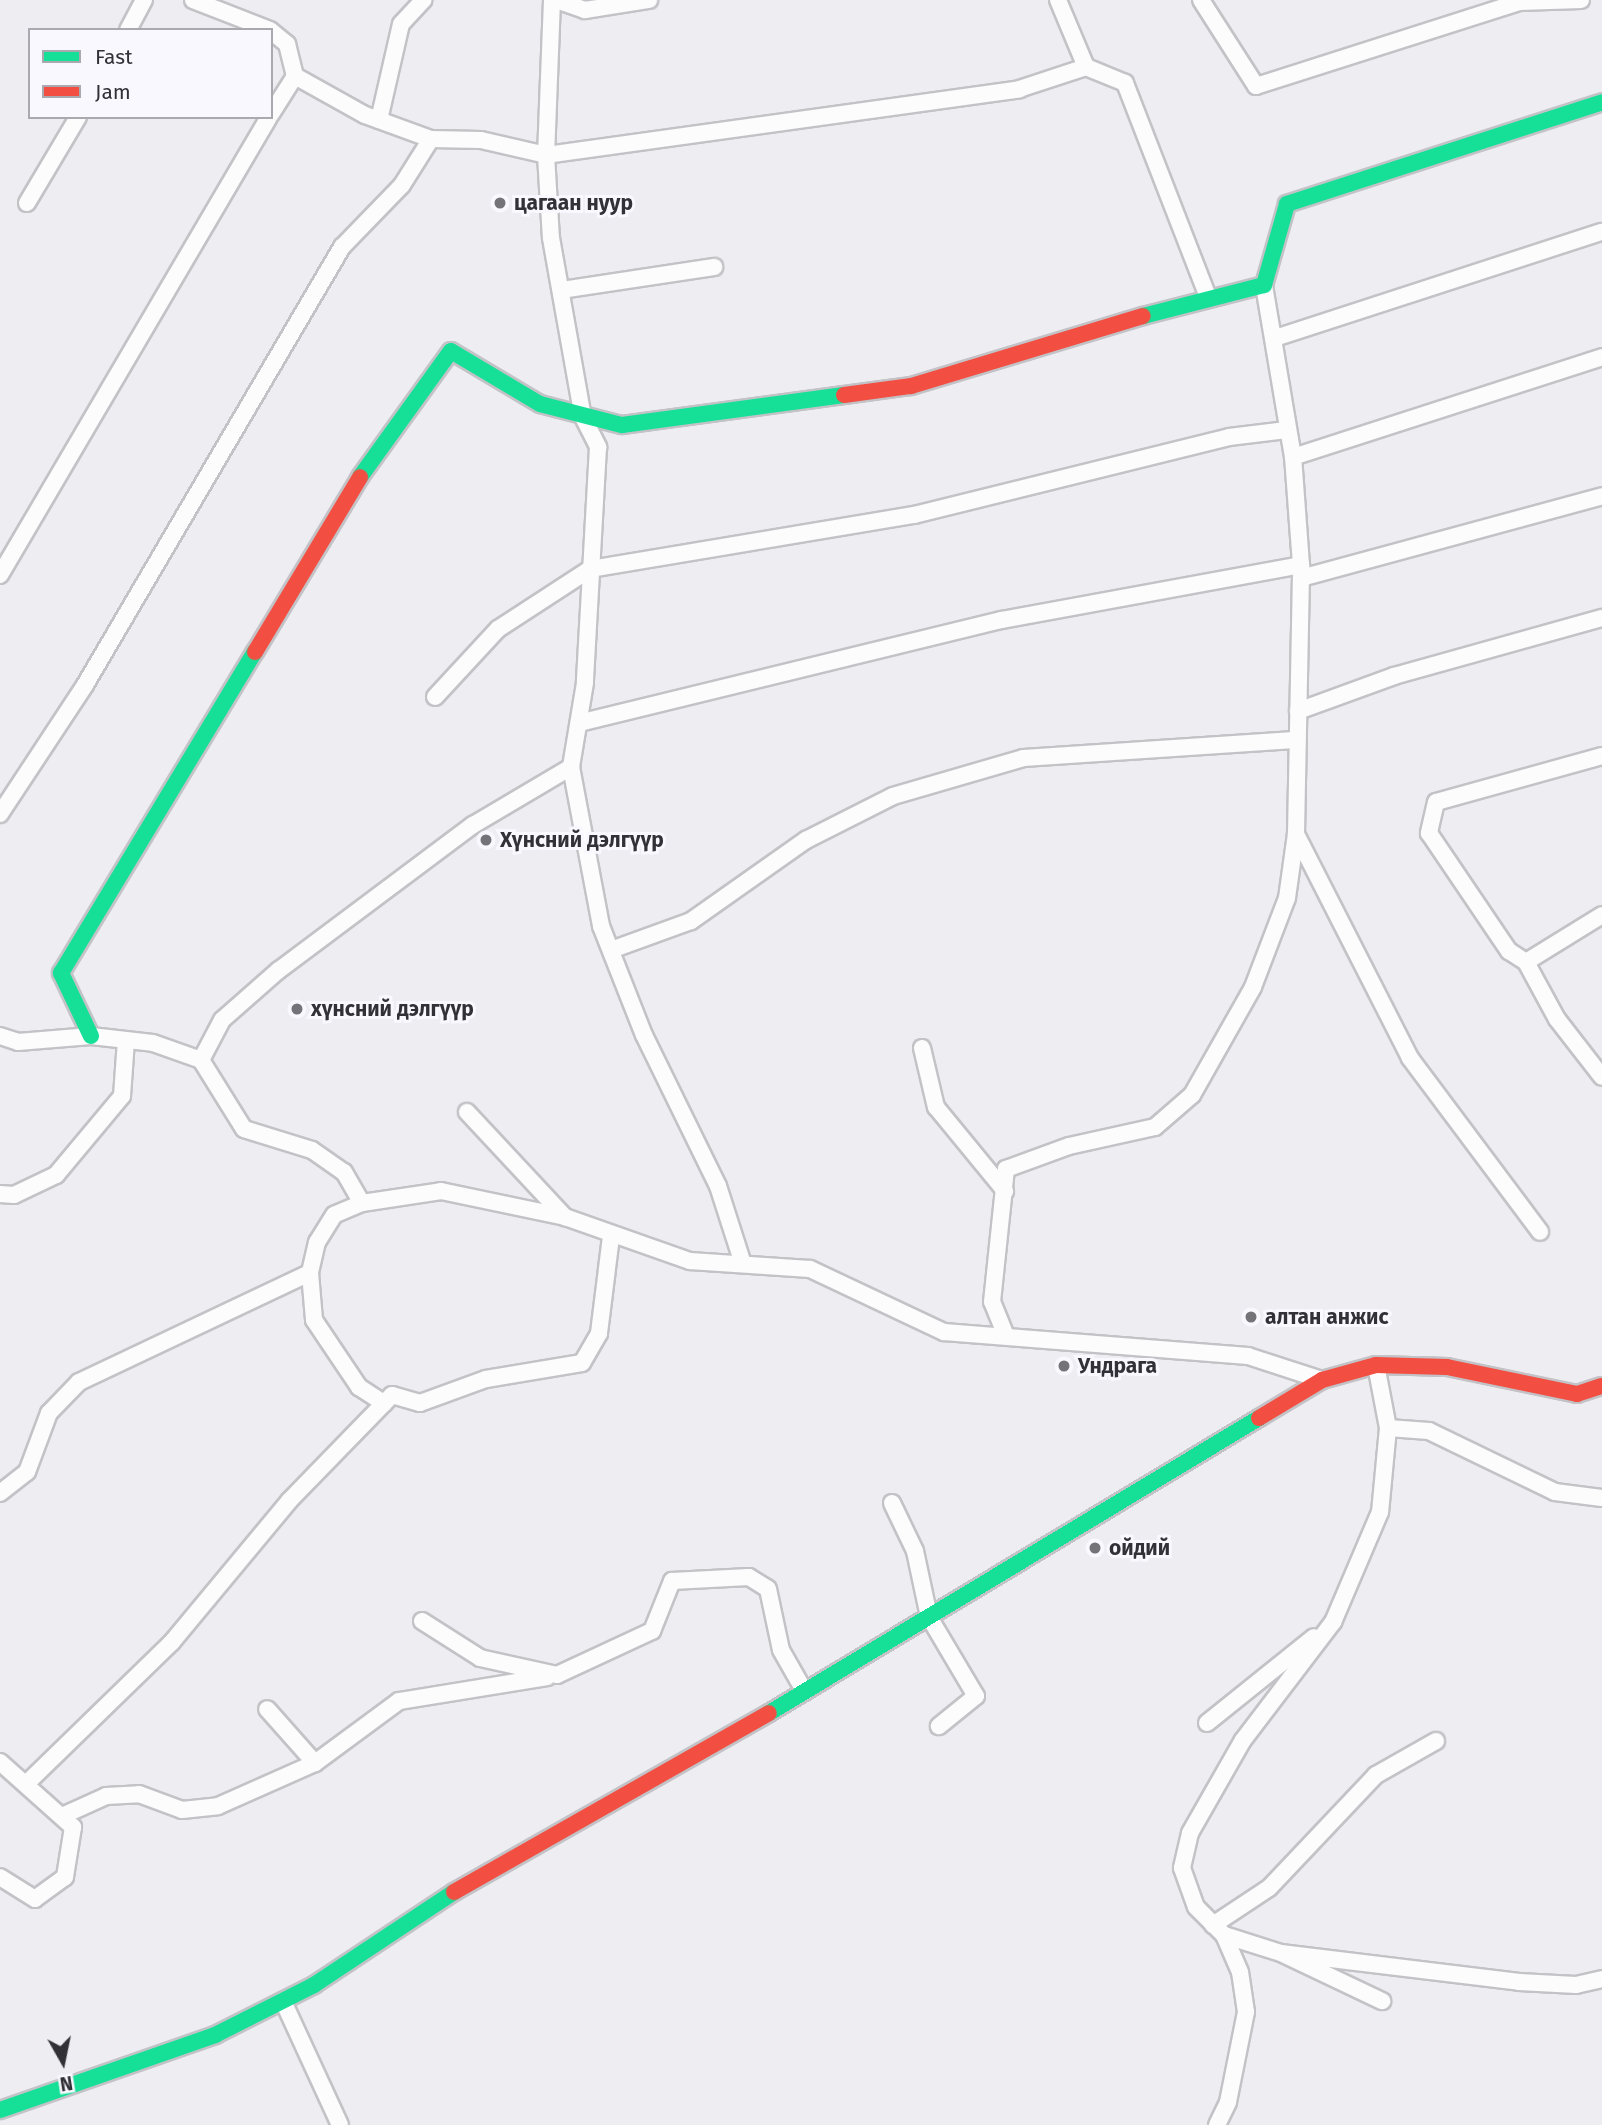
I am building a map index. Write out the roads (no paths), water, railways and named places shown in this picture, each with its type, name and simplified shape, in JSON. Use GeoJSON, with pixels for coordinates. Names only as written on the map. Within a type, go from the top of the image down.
{"type":"FeatureCollection","features":[{"type":"Feature","properties":{"kind":"street"},"geometry":{"type":"LineString","coordinates":[[129,28],[144,0]]}},
{"type":"Feature","properties":{"kind":"street"},"geometry":{"type":"LineString","coordinates":[[193,0],[265,28]]}},
{"type":"Feature","properties":{"kind":"street"},"geometry":{"type":"LineString","coordinates":[[379,120],[401,24],[423,0]]}},
{"type":"Feature","properties":{"kind":"street"},"geometry":{"type":"LineString","coordinates":[[649,0],[584,10],[554,0],[545,155],[562,290],[583,417],[598,447],[579,723],[571,767],[611,950],[718,1186],[743,1264]]}},
{"type":"Feature","properties":{"kind":"street"},"geometry":{"type":"LineString","coordinates":[[1058,0],[1086,67]]}},
{"type":"Feature","properties":{"kind":"street"},"geometry":{"type":"LineString","coordinates":[[1201,0],[1256,86],[1518,1],[1581,0]]}},
{"type":"Feature","properties":{"kind":"street"},"geometry":{"type":"LineString","coordinates":[[273,32],[287,44],[295,76],[273,110]]}},
{"type":"Feature","properties":{"kind":"street"},"geometry":{"type":"LineString","coordinates":[[295,76],[379,120],[432,139],[481,140],[545,155],[1019,89],[1086,67],[1125,83],[1208,297]]}},
{"type":"Feature","properties":{"kind":"street"},"geometry":{"type":"LineString","coordinates":[[1006,1336],[992,1302],[1006,1169],[1069,1146],[1155,1127],[1192,1096],[1253,987],[1287,898],[1296,834],[1301,571],[1293,457],[1264,285],[1287,204],[1602,102]]}},
{"type":"Feature","properties":{"kind":"street"},"geometry":{"type":"LineString","coordinates":[[27,203],[77,119]]}},
{"type":"Feature","properties":{"kind":"street"},"geometry":{"type":"LineString","coordinates":[[0,575],[268,119]]}},
{"type":"Feature","properties":{"kind":"street"},"geometry":{"type":"LineString","coordinates":[[0,814],[85,685],[342,247],[402,185],[432,139]]}},
{"type":"Feature","properties":{"kind":"street"},"geometry":{"type":"LineString","coordinates":[[1275,338],[1602,232]]}},
{"type":"Feature","properties":{"kind":"street"},"geometry":{"type":"LineString","coordinates":[[562,290],[714,267]]}},
{"type":"Feature","properties":{"kind":"street"},"geometry":{"type":"LineString","coordinates":[[91,1037],[61,973],[379,446],[451,351],[484,376],[583,417],[622,425],[689,420],[911,386],[1208,297],[1264,285]]}},
{"type":"Feature","properties":{"kind":"street"},"geometry":{"type":"LineString","coordinates":[[1293,457],[1602,357]]}},
{"type":"Feature","properties":{"kind":"street"},"geometry":{"type":"LineString","coordinates":[[435,697],[498,629],[590,569],[914,515],[1229,437],[1287,430]]}},
{"type":"Feature","properties":{"kind":"street"},"geometry":{"type":"LineString","coordinates":[[579,723],[1002,620],[1301,571],[1602,496]]}},
{"type":"Feature","properties":{"kind":"street"},"geometry":{"type":"LineString","coordinates":[[1298,711],[1394,676],[1602,618]]}},
{"type":"Feature","properties":{"kind":"street"},"geometry":{"type":"LineString","coordinates":[[611,950],[691,921],[806,840],[894,796],[1024,758],[1297,740]]}},
{"type":"Feature","properties":{"kind":"street"},"geometry":{"type":"LineString","coordinates":[[1602,756],[1436,802],[1429,833],[1510,951],[1526,962],[1557,1019],[1602,1077]]}},
{"type":"Feature","properties":{"kind":"street"},"geometry":{"type":"LineString","coordinates":[[201,1060],[222,1020],[279,971],[473,825],[571,767]]}},
{"type":"Feature","properties":{"kind":"street"},"geometry":{"type":"LineString","coordinates":[[1296,834],[1410,1058],[1540,1232]]}},
{"type":"Feature","properties":{"kind":"street"},"geometry":{"type":"LineString","coordinates":[[1526,962],[1602,915]]}},
{"type":"Feature","properties":{"kind":"street"},"geometry":{"type":"LineString","coordinates":[[0,1036],[18,1042],[91,1037],[126,1040],[201,1060],[244,1129],[312,1150],[344,1172],[362,1203]]}},
{"type":"Feature","properties":{"kind":"street"},"geometry":{"type":"LineString","coordinates":[[0,1195],[15,1195],[56,1175],[114,1106],[122,1096],[126,1040]]}},
{"type":"Feature","properties":{"kind":"street"},"geometry":{"type":"LineString","coordinates":[[922,1048],[936,1107],[1005,1191]]}},
{"type":"Feature","properties":{"kind":"street"},"geometry":{"type":"LineString","coordinates":[[467,1112],[565,1217]]}},
{"type":"Feature","properties":{"kind":"street"},"geometry":{"type":"LineString","coordinates":[[384,1403],[359,1387],[329,1348],[314,1320],[310,1273],[317,1242],[334,1215],[362,1203],[441,1191],[565,1217],[611,1237],[690,1261],[810,1269],[944,1332],[1248,1356],[1322,1380]]}},
{"type":"Feature","properties":{"kind":"street"},"geometry":{"type":"LineString","coordinates":[[26,1784],[172,1642],[204,1595],[392,1395],[420,1403],[486,1379],[582,1363],[600,1333],[611,1237]]}},
{"type":"Feature","properties":{"kind":"street"},"geometry":{"type":"LineString","coordinates":[[0,1493],[27,1472],[49,1413],[79,1382],[310,1273]]}},
{"type":"Feature","properties":{"kind":"street"},"geometry":{"type":"LineString","coordinates":[[1217,2125],[1228,2102],[1246,2012],[1240,1972],[1219,1930],[1196,1907],[1182,1868],[1190,1833],[1243,1740],[1333,1622],[1380,1512],[1388,1428],[1376,1365]]}},
{"type":"Feature","properties":{"kind":"street"},"geometry":{"type":"LineString","coordinates":[[0,2110],[54,2086],[215,2035],[283,2001],[455,1891],[805,1692],[1322,1380],[1376,1365],[1447,1367],[1577,1394],[1602,1386]]}},
{"type":"Feature","properties":{"kind":"street"},"geometry":{"type":"LineString","coordinates":[[1388,1428],[1429,1431],[1555,1492],[1602,1498]]}},
{"type":"Feature","properties":{"kind":"street"},"geometry":{"type":"LineString","coordinates":[[892,1503],[915,1551],[929,1617],[976,1696],[939,1726]]}},
{"type":"Feature","properties":{"kind":"street"},"geometry":{"type":"LineString","coordinates":[[62,1816],[106,1796],[139,1794],[182,1810],[218,1806],[315,1763],[399,1701],[556,1675],[652,1631],[672,1581],[748,1577],[768,1588],[781,1650],[805,1692]]}},
{"type":"Feature","properties":{"kind":"street"},"geometry":{"type":"LineString","coordinates":[[422,1621],[480,1658],[556,1675]]}},
{"type":"Feature","properties":{"kind":"street"},"geometry":{"type":"LineString","coordinates":[[1206,1723],[1333,1622]]}},
{"type":"Feature","properties":{"kind":"street"},"geometry":{"type":"LineString","coordinates":[[267,1709],[315,1763]]}},
{"type":"Feature","properties":{"kind":"street"},"geometry":{"type":"LineString","coordinates":[[1219,1930],[1269,1888],[1376,1775],[1436,1741]]}},
{"type":"Feature","properties":{"kind":"street"},"geometry":{"type":"LineString","coordinates":[[0,1762],[74,1827],[65,1877],[35,1899],[0,1878]]}},
{"type":"Feature","properties":{"kind":"street"},"geometry":{"type":"LineString","coordinates":[[1219,1930],[1280,1952],[1519,1982],[1576,1985],[1602,1979]]}},
{"type":"Feature","properties":{"kind":"street"},"geometry":{"type":"LineString","coordinates":[[1280,1952],[1305,1970],[1382,2001]]}},
{"type":"Feature","properties":{"kind":"street"},"geometry":{"type":"LineString","coordinates":[[283,2001],[340,2125]]}},
{"type":"Feature","properties":{"kind":"place","name":"цагаан нуур"},"geometry":{"type":"Point","coordinates":[500,203]}},
{"type":"Feature","properties":{"kind":"place","name":"Хүнсний дэлгүүр"},"geometry":{"type":"Point","coordinates":[486,840]}},
{"type":"Feature","properties":{"kind":"place","name":"хүнсний дэлгүүр"},"geometry":{"type":"Point","coordinates":[297,1009]}},
{"type":"Feature","properties":{"kind":"place","name":"алтан анжис"},"geometry":{"type":"Point","coordinates":[1251,1317]}},
{"type":"Feature","properties":{"kind":"place","name":"Ундрага"},"geometry":{"type":"Point","coordinates":[1064,1366]}},
{"type":"Feature","properties":{"kind":"place","name":"ойдий"},"geometry":{"type":"Point","coordinates":[1095,1548]}}]}
